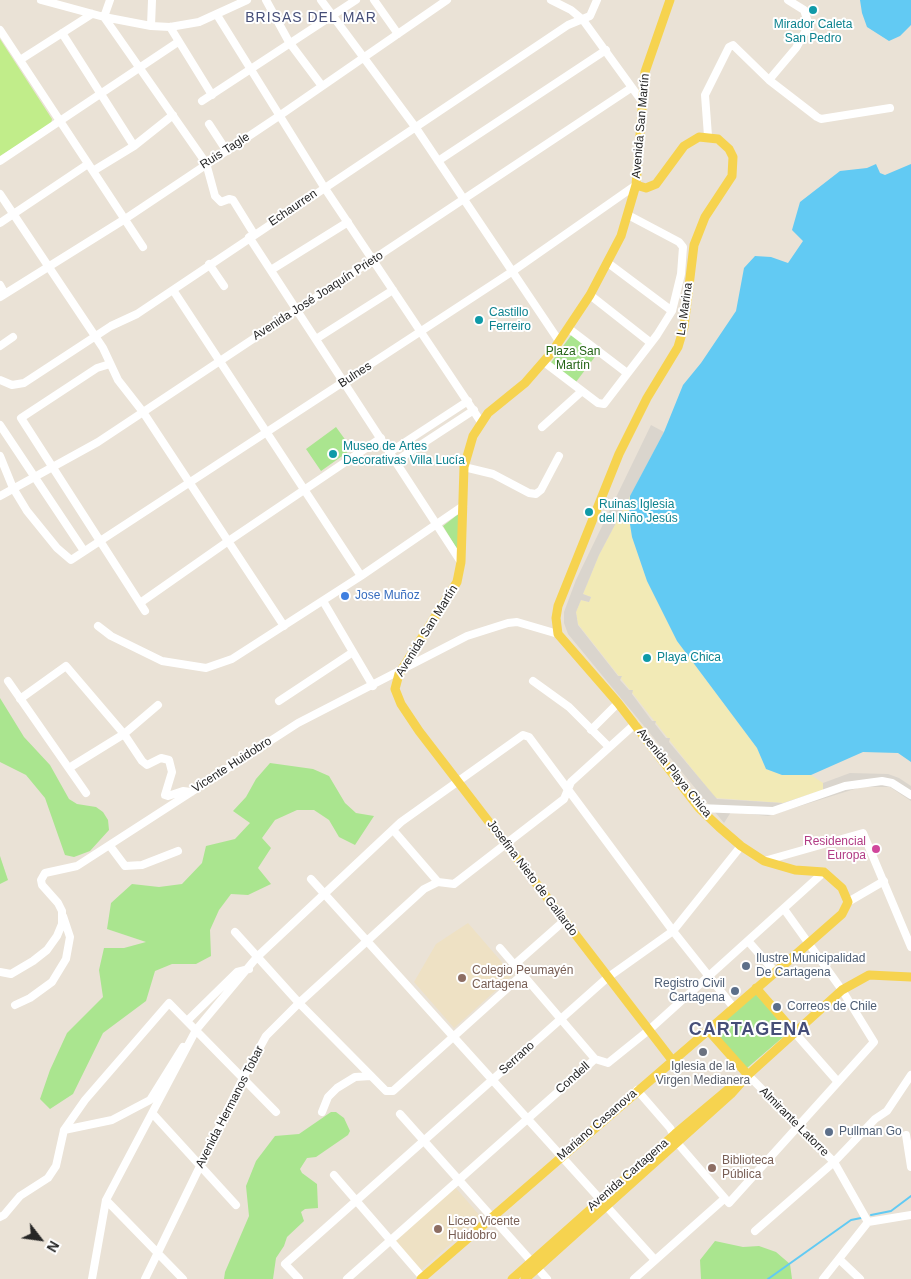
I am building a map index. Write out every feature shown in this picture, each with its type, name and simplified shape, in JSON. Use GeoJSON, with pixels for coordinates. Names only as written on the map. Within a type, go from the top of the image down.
{"type":"FeatureCollection","features":[{"type":"Feature","properties":{"kind":"main road","name":"Avenida San Martín"},"geometry":{"type":"LineString","coordinates":[[396,693],[397,678],[452,594],[459,576],[464,467],[469,446],[481,422],[493,408],[525,383],[544,362],[568,328],[608,264],[628,215],[636,185],[641,136],[641,100],[648,62],[670,0]]}},
{"type":"Feature","properties":{"kind":"main road"},"geometry":{"type":"LineString","coordinates":[[636,185],[643,188],[653,186],[687,143],[699,137],[708,136]]}},
{"type":"Feature","properties":{"kind":"main road","name":"La Marina"},"geometry":{"type":"LineString","coordinates":[[558,634],[556,618],[558,606],[619,454],[636,418],[681,340],[694,245],[699,229],[734,172],[733,157],[729,148],[718,139],[708,136]]}},
{"type":"Feature","properties":{"kind":"main road","name":"Avenida Playa Chica"},"geometry":{"type":"LineString","coordinates":[[558,634],[618,703],[699,808],[741,846],[764,861],[795,870],[824,872]]}},
{"type":"Feature","properties":{"kind":"main road","name":"Josefina Nieto de Gallardo"},"geometry":{"type":"LineString","coordinates":[[396,693],[419,731],[565,920],[607,978],[672,1060]]}},
{"type":"Feature","properties":{"kind":"main road"},"geometry":{"type":"LineString","coordinates":[[824,872],[842,888],[848,902]]}},
{"type":"Feature","properties":{"kind":"main road","name":"Mariano Casanova"},"geometry":{"type":"LineString","coordinates":[[423,1278],[561,1156],[842,914],[848,902]]}},
{"type":"Feature","properties":{"kind":"main road","name":"Avenida Cartagena"},"geometry":{"type":"LineString","coordinates":[[512,1279],[534,1265],[677,1138],[728,1089],[748,1075],[842,990],[869,975],[911,977]]}},
{"type":"Feature","properties":{"kind":"main road"},"geometry":{"type":"LineString","coordinates":[[756,988],[795,1033]]}},
{"type":"Feature","properties":{"kind":"main road","name":"Almirante Latorre"},"geometry":{"type":"LineString","coordinates":[[708,1030],[748,1075]]}},
{"type":"Feature","properties":{"kind":"main road","name":"Avenida Cartagena"},"geometry":{"type":"LineString","coordinates":[[525,1279],[534,1265]]}},
{"type":"Feature","properties":{"kind":"street"},"geometry":{"type":"LineString","coordinates":[[41,0],[92,14],[151,26],[170,27],[199,22],[247,0]]}},
{"type":"Feature","properties":{"kind":"street"},"geometry":{"type":"LineString","coordinates":[[104,16],[110,0]]}},
{"type":"Feature","properties":{"kind":"street"},"geometry":{"type":"LineString","coordinates":[[151,26],[152,0]]}},
{"type":"Feature","properties":{"kind":"street"},"geometry":{"type":"LineString","coordinates":[[266,0],[289,42],[322,86]]}},
{"type":"Feature","properties":{"kind":"street"},"geometry":{"type":"LineString","coordinates":[[321,0],[416,128],[559,341]]}},
{"type":"Feature","properties":{"kind":"street"},"geometry":{"type":"LineString","coordinates":[[202,102],[289,42],[356,0]]}},
{"type":"Feature","properties":{"kind":"street"},"geometry":{"type":"LineString","coordinates":[[374,0],[398,34]]}},
{"type":"Feature","properties":{"kind":"street","name":"Ruis Tagle"},"geometry":{"type":"LineString","coordinates":[[3,296],[124,219],[279,116],[446,0]]}},
{"type":"Feature","properties":{"kind":"street"},"geometry":{"type":"LineString","coordinates":[[551,0],[571,10],[583,20],[641,100]]}},
{"type":"Feature","properties":{"kind":"street"},"geometry":{"type":"LineString","coordinates":[[583,20],[590,16],[597,0]]}},
{"type":"Feature","properties":{"kind":"street"},"geometry":{"type":"LineString","coordinates":[[769,80],[796,48],[809,25],[804,10],[788,0]]}},
{"type":"Feature","properties":{"kind":"street"},"geometry":{"type":"LineString","coordinates":[[20,60],[92,14]]}},
{"type":"Feature","properties":{"kind":"street"},"geometry":{"type":"LineString","coordinates":[[217,15],[324,187],[481,422]]}},
{"type":"Feature","properties":{"kind":"street"},"geometry":{"type":"LineString","coordinates":[[104,16],[206,163],[215,196],[221,202],[229,199],[233,200],[271,270],[461,562]]}},
{"type":"Feature","properties":{"kind":"street","name":"Echaurren"},"geometry":{"type":"LineString","coordinates":[[0,380],[12,385],[24,383],[95,337],[137,314],[252,235],[416,128],[568,25],[583,20]]}},
{"type":"Feature","properties":{"kind":"street"},"geometry":{"type":"LineString","coordinates":[[170,27],[212,95]]}},
{"type":"Feature","properties":{"kind":"street"},"geometry":{"type":"LineString","coordinates":[[0,30],[143,247]]}},
{"type":"Feature","properties":{"kind":"street"},"geometry":{"type":"LineString","coordinates":[[62,33],[134,146]]}},
{"type":"Feature","properties":{"kind":"street"},"geometry":{"type":"LineString","coordinates":[[0,161],[178,42]]}},
{"type":"Feature","properties":{"kind":"street"},"geometry":{"type":"LineString","coordinates":[[708,136],[705,94],[730,46],[735,45],[769,80],[821,119],[890,108]]}},
{"type":"Feature","properties":{"kind":"street"},"geometry":{"type":"LineString","coordinates":[[438,161],[606,50]]}},
{"type":"Feature","properties":{"kind":"street","name":"Avenida José Joaquín Prieto"},"geometry":{"type":"LineString","coordinates":[[0,496],[98,442],[631,88]]}},
{"type":"Feature","properties":{"kind":"street"},"geometry":{"type":"LineString","coordinates":[[93,171],[134,146],[173,115]]}},
{"type":"Feature","properties":{"kind":"street"},"geometry":{"type":"LineString","coordinates":[[209,124],[226,150]]}},
{"type":"Feature","properties":{"kind":"street"},"geometry":{"type":"LineString","coordinates":[[0,223],[88,164]]}},
{"type":"Feature","properties":{"kind":"street","name":"Bulnes"},"geometry":{"type":"LineString","coordinates":[[13,488],[27,511],[50,541],[71,560],[422,332],[636,185]]}},
{"type":"Feature","properties":{"kind":"street"},"geometry":{"type":"LineString","coordinates":[[0,194],[48,268],[104,348],[110,364],[284,626]]}},
{"type":"Feature","properties":{"kind":"street"},"geometry":{"type":"LineString","coordinates":[[544,362],[598,403],[604,404],[651,343],[672,312],[681,274],[682,247],[679,242],[628,215]]}},
{"type":"Feature","properties":{"kind":"street"},"geometry":{"type":"LineString","coordinates":[[271,270],[348,222]]}},
{"type":"Feature","properties":{"kind":"street"},"geometry":{"type":"LineString","coordinates":[[209,264],[224,286]]}},
{"type":"Feature","properties":{"kind":"street"},"geometry":{"type":"LineString","coordinates":[[608,264],[672,312]]}},
{"type":"Feature","properties":{"kind":"street"},"geometry":{"type":"LineString","coordinates":[[0,285],[3,296]]}},
{"type":"Feature","properties":{"kind":"street"},"geometry":{"type":"LineString","coordinates":[[173,290],[361,576]]}},
{"type":"Feature","properties":{"kind":"street"},"geometry":{"type":"LineString","coordinates":[[316,339],[393,290]]}},
{"type":"Feature","properties":{"kind":"street"},"geometry":{"type":"LineString","coordinates":[[590,295],[651,343]]}},
{"type":"Feature","properties":{"kind":"street"},"geometry":{"type":"LineString","coordinates":[[568,328],[627,373]]}},
{"type":"Feature","properties":{"kind":"street"},"geometry":{"type":"LineString","coordinates":[[0,346],[13,337]]}},
{"type":"Feature","properties":{"kind":"street"},"geometry":{"type":"LineString","coordinates":[[110,364],[97,368],[20,418],[145,611]]}},
{"type":"Feature","properties":{"kind":"street"},"geometry":{"type":"LineString","coordinates":[[542,427],[582,390]]}},
{"type":"Feature","properties":{"kind":"street"},"geometry":{"type":"LineString","coordinates":[[390,452],[468,401]]}},
{"type":"Feature","properties":{"kind":"street"},"geometry":{"type":"LineString","coordinates":[[396,461],[474,410]]}},
{"type":"Feature","properties":{"kind":"street"},"geometry":{"type":"LineString","coordinates":[[0,425],[84,551]]}},
{"type":"Feature","properties":{"kind":"street"},"geometry":{"type":"LineString","coordinates":[[140,603],[381,438]]}},
{"type":"Feature","properties":{"kind":"street"},"geometry":{"type":"LineString","coordinates":[[0,456],[13,488]]}},
{"type":"Feature","properties":{"kind":"street"},"geometry":{"type":"LineString","coordinates":[[464,467],[493,474],[534,494],[541,490],[559,456]]}},
{"type":"Feature","properties":{"kind":"street"},"geometry":{"type":"LineString","coordinates":[[98,626],[111,636],[162,661],[206,668],[232,659],[361,576],[463,506]]}},
{"type":"Feature","properties":{"kind":"street"},"geometry":{"type":"LineString","coordinates":[[323,601],[373,686]]}},
{"type":"Feature","properties":{"kind":"street","name":"Vicente Huidobro"},"geometry":{"type":"LineString","coordinates":[[62,915],[58,903],[42,885],[43,875],[77,866],[298,723],[467,636],[508,623],[528,624],[558,634]]}},
{"type":"Feature","properties":{"kind":"street"},"geometry":{"type":"LineString","coordinates":[[279,701],[353,652]]}},
{"type":"Feature","properties":{"kind":"street"},"geometry":{"type":"LineString","coordinates":[[20,699],[66,666],[124,734],[142,761],[147,765],[161,758],[169,760],[172,772],[165,794],[168,796],[187,790],[191,792]]}},
{"type":"Feature","properties":{"kind":"street"},"geometry":{"type":"LineString","coordinates":[[8,681],[86,794]]}},
{"type":"Feature","properties":{"kind":"street"},"geometry":{"type":"LineString","coordinates":[[533,681],[569,707],[608,746]]}},
{"type":"Feature","properties":{"kind":"street"},"geometry":{"type":"LineString","coordinates":[[592,730],[618,703]]}},
{"type":"Feature","properties":{"kind":"street"},"geometry":{"type":"LineString","coordinates":[[69,768],[124,734],[158,705]]}},
{"type":"Feature","properties":{"kind":"street"},"geometry":{"type":"LineString","coordinates":[[394,831],[438,882],[454,884],[564,798],[570,782],[608,746],[635,724]]}},
{"type":"Feature","properties":{"kind":"street"},"geometry":{"type":"LineString","coordinates":[[64,1130],[112,1120],[150,1100],[188,1038],[249,969],[257,957],[394,831],[401,822],[523,735],[527,735],[673,931],[734,1008]]}},
{"type":"Feature","properties":{"kind":"street"},"geometry":{"type":"LineString","coordinates":[[699,808],[774,811],[845,786],[882,781],[892,783],[911,795]]}},
{"type":"Feature","properties":{"kind":"street"},"geometry":{"type":"LineString","coordinates":[[764,861],[863,833],[911,947]]}},
{"type":"Feature","properties":{"kind":"street"},"geometry":{"type":"LineString","coordinates":[[110,846],[125,866],[142,865],[178,851]]}},
{"type":"Feature","properties":{"kind":"street","name":"Serrano"},"geometry":{"type":"LineString","coordinates":[[299,1279],[286,1264],[607,978],[673,931],[741,846]]}},
{"type":"Feature","properties":{"kind":"street","name":"Condell"},"geometry":{"type":"LineString","coordinates":[[347,1279],[595,1059],[605,1063],[611,1062],[649,1030],[824,872]]}},
{"type":"Feature","properties":{"kind":"street"},"geometry":{"type":"LineString","coordinates":[[311,879],[655,1260]]}},
{"type":"Feature","properties":{"kind":"street"},"geometry":{"type":"LineString","coordinates":[[848,902],[884,881]]}},
{"type":"Feature","properties":{"kind":"street","name":"Avenida Hermanos Tobar"},"geometry":{"type":"LineString","coordinates":[[145,1279],[243,1078],[266,1036],[424,889],[438,882]]}},
{"type":"Feature","properties":{"kind":"street"},"geometry":{"type":"LineString","coordinates":[[634,1279],[726,1201],[800,1125],[874,1042],[842,990],[784,909]]}},
{"type":"Feature","properties":{"kind":"street"},"geometry":{"type":"LineString","coordinates":[[0,972],[11,974],[47,950],[60,930],[62,915]]}},
{"type":"Feature","properties":{"kind":"street"},"geometry":{"type":"LineString","coordinates":[[15,1006],[52,982],[66,959],[70,937],[62,915]]}},
{"type":"Feature","properties":{"kind":"street"},"geometry":{"type":"LineString","coordinates":[[514,964],[565,920]]}},
{"type":"Feature","properties":{"kind":"street"},"geometry":{"type":"LineString","coordinates":[[235,932],[299,1004],[386,1091],[393,1091],[522,975]]}},
{"type":"Feature","properties":{"kind":"street"},"geometry":{"type":"LineString","coordinates":[[748,941],[775,972]]}},
{"type":"Feature","properties":{"kind":"street"},"geometry":{"type":"LineString","coordinates":[[500,948],[595,1059]]}},
{"type":"Feature","properties":{"kind":"street"},"geometry":{"type":"LineString","coordinates":[[188,1020],[237,972],[249,969]]}},
{"type":"Feature","properties":{"kind":"street"},"geometry":{"type":"LineString","coordinates":[[0,1217],[4,1216],[20,1196],[48,1178],[56,1166],[64,1130],[91,1093],[169,1003],[188,1020],[276,1112]]}},
{"type":"Feature","properties":{"kind":"street"},"geometry":{"type":"LineString","coordinates":[[92,1279],[106,1200],[196,1030]]}},
{"type":"Feature","properties":{"kind":"street"},"geometry":{"type":"LineString","coordinates":[[795,1033],[838,1082]]}},
{"type":"Feature","properties":{"kind":"street","name":"Almirante Latorre"},"geometry":{"type":"LineString","coordinates":[[748,1075],[800,1125],[834,1162],[868,1222]]}},
{"type":"Feature","properties":{"kind":"street"},"geometry":{"type":"LineString","coordinates":[[754,1231],[834,1162],[858,1134],[892,1106],[911,1075]]}},
{"type":"Feature","properties":{"kind":"street"},"geometry":{"type":"LineString","coordinates":[[322,1112],[328,1097],[337,1088],[355,1077],[371,1076]]}},
{"type":"Feature","properties":{"kind":"street"},"geometry":{"type":"LineString","coordinates":[[637,1090],[726,1201]]}},
{"type":"Feature","properties":{"kind":"street"},"geometry":{"type":"LineString","coordinates":[[153,1114],[236,1204]]}},
{"type":"Feature","properties":{"kind":"street"},"geometry":{"type":"LineString","coordinates":[[400,1114],[547,1279]]}},
{"type":"Feature","properties":{"kind":"street"},"geometry":{"type":"LineString","coordinates":[[906,1135],[911,1167]]}},
{"type":"Feature","properties":{"kind":"street"},"geometry":{"type":"LineString","coordinates":[[334,1175],[423,1278]]}},
{"type":"Feature","properties":{"kind":"street"},"geometry":{"type":"LineString","coordinates":[[106,1200],[183,1279]]}},
{"type":"Feature","properties":{"kind":"street"},"geometry":{"type":"LineString","coordinates":[[823,1279],[868,1222],[911,1215]]}},
{"type":"Feature","properties":{"kind":"street"},"geometry":{"type":"LineString","coordinates":[[840,1259],[860,1279]]}},
{"type":"Feature","properties":{"kind":"shaded area"},"geometry":{"type":"Polygon","coordinates":[[[651,425],[664,432],[599,555],[583,594],[591,597],[589,602],[581,600],[576,612],[578,625],[618,676],[622,676],[620,680],[629,690],[633,690],[632,694],[652,721],[656,721],[655,724],[666,738],[670,738],[669,742],[717,799],[783,803],[823,790],[823,783],[850,773],[888,774],[899,778],[911,786],[911,801],[890,787],[861,787],[768,816],[731,812],[724,823],[568,634],[564,623],[564,612],[576,580],[651,425]]]}},
{"type":"Feature","properties":{"kind":"shaded area","name":"Colegio Peumayén Cartagena"},"geometry":{"type":"Polygon","coordinates":[[[468,923],[513,975],[454,1028],[414,982],[436,944],[468,923]]]}},
{"type":"Feature","properties":{"kind":"shaded area","name":"Liceo Vicente Huidobro"},"geometry":{"type":"Polygon","coordinates":[[[455,1187],[481,1217],[420,1271],[394,1241],[455,1187]]]}},
{"type":"Feature","properties":{"kind":"green space"},"geometry":{"type":"Polygon","coordinates":[[[0,39],[52,119],[51,124],[0,156],[0,39]]]}},
{"type":"Feature","properties":{"kind":"green space","name":"Plaza San Martín"},"geometry":{"type":"Polygon","coordinates":[[[572,334],[597,354],[576,382],[550,364],[572,334]]]}},
{"type":"Feature","properties":{"kind":"green space"},"geometry":{"type":"Polygon","coordinates":[[[336,427],[352,449],[321,471],[306,449],[336,427]]]}},
{"type":"Feature","properties":{"kind":"green space"},"geometry":{"type":"Polygon","coordinates":[[[461,512],[460,554],[443,526],[461,512]]]}},
{"type":"Feature","properties":{"kind":"green space"},"geometry":{"type":"Polygon","coordinates":[[[0,698],[24,737],[50,765],[69,799],[77,804],[96,807],[103,812],[108,820],[109,830],[90,851],[74,857],[65,855],[45,798],[26,775],[0,762],[0,698]]]}},
{"type":"Feature","properties":{"kind":"green space"},"geometry":{"type":"Polygon","coordinates":[[[270,763],[313,769],[329,776],[345,803],[356,813],[374,816],[355,845],[339,837],[329,820],[314,810],[297,810],[275,820],[262,838],[271,848],[258,868],[271,884],[248,895],[231,894],[219,910],[210,930],[211,956],[196,964],[172,964],[155,971],[146,1001],[103,1033],[73,1094],[50,1109],[40,1099],[50,1070],[67,1033],[103,997],[99,970],[104,948],[124,948],[146,942],[107,929],[111,903],[132,884],[159,887],[182,884],[202,863],[206,846],[235,839],[250,823],[233,811],[246,797],[256,779],[270,763]]]}},
{"type":"Feature","properties":{"kind":"green space"},"geometry":{"type":"Polygon","coordinates":[[[0,856],[8,880],[0,884],[0,856]]]}},
{"type":"Feature","properties":{"kind":"green space"},"geometry":{"type":"Polygon","coordinates":[[[755,993],[789,1032],[747,1068],[712,1030],[755,993]]]}},
{"type":"Feature","properties":{"kind":"green space"},"geometry":{"type":"Polygon","coordinates":[[[331,1112],[336,1112],[344,1118],[350,1131],[348,1135],[316,1157],[307,1158],[300,1169],[302,1173],[317,1184],[318,1208],[305,1209],[301,1212],[304,1221],[287,1237],[284,1246],[276,1258],[273,1279],[224,1279],[225,1272],[249,1216],[246,1186],[256,1161],[275,1136],[299,1134],[331,1112]]]}},
{"type":"Feature","properties":{"kind":"green space"},"geometry":{"type":"Polygon","coordinates":[[[715,1241],[743,1247],[759,1246],[776,1252],[790,1264],[792,1279],[701,1279],[700,1260],[715,1241]]]}},
{"type":"Feature","properties":{"kind":"sand","name":"Playa Chica"},"geometry":{"type":"Polygon","coordinates":[[[630,496],[629,518],[632,537],[647,581],[677,641],[757,748],[766,769],[782,775],[811,775],[823,783],[823,790],[783,803],[715,798],[578,624],[576,612],[581,600],[589,602],[591,597],[583,594],[599,555],[630,496]]]}},
{"type":"Feature","properties":{"kind":"water"},"geometry":{"type":"Polygon","coordinates":[[[860,0],[911,0],[911,25],[900,36],[889,41],[867,27],[860,0]]]}},
{"type":"Feature","properties":{"kind":"water"},"geometry":{"type":"Polygon","coordinates":[[[876,164],[880,173],[885,175],[911,164],[911,762],[898,753],[863,752],[811,775],[782,775],[766,769],[757,748],[677,641],[647,581],[632,537],[629,518],[630,496],[664,432],[683,385],[701,363],[736,311],[744,268],[755,256],[771,257],[788,263],[803,241],[792,230],[800,202],[840,171],[867,168],[876,164]]]}},
{"type":"Feature","properties":{"kind":"waterway"},"geometry":{"type":"LineString","coordinates":[[871,1215],[891,1211],[911,1196]]}},
{"type":"Feature","properties":{"kind":"waterway"},"geometry":{"type":"LineString","coordinates":[[768,1279],[851,1220],[861,1218]]}},
{"type":"Feature","properties":{"kind":"place","name":"Mirador Caleta San Pedro"},"geometry":{"type":"Point","coordinates":[813,10]}},
{"type":"Feature","properties":{"kind":"place","name":"Castillo Ferreiro"},"geometry":{"type":"Point","coordinates":[479,320]}},
{"type":"Feature","properties":{"kind":"place","name":"Museo de Artes Decorativas Villa Lucía"},"geometry":{"type":"Point","coordinates":[333,454]}},
{"type":"Feature","properties":{"kind":"place","name":"Ruinas Iglesia del Niño Jesús"},"geometry":{"type":"Point","coordinates":[589,512]}},
{"type":"Feature","properties":{"kind":"place","name":"Jose Muñoz"},"geometry":{"type":"Point","coordinates":[345,596]}},
{"type":"Feature","properties":{"kind":"place","name":"Playa Chica"},"geometry":{"type":"Point","coordinates":[647,658]}},
{"type":"Feature","properties":{"kind":"place","name":"Residencial Europa"},"geometry":{"type":"Point","coordinates":[876,849]}},
{"type":"Feature","properties":{"kind":"place","name":"Ilustre Municipalidad De Cartagena"},"geometry":{"type":"Point","coordinates":[746,966]}},
{"type":"Feature","properties":{"kind":"place","name":"Colegio Peumayén Cartagena"},"geometry":{"type":"Point","coordinates":[462,978]}},
{"type":"Feature","properties":{"kind":"place","name":"Registro Civil Cartagena"},"geometry":{"type":"Point","coordinates":[735,991]}},
{"type":"Feature","properties":{"kind":"place","name":"Correos de Chile"},"geometry":{"type":"Point","coordinates":[777,1007]}},
{"type":"Feature","properties":{"kind":"place","name":"Iglesia de la Virgen Medianera"},"geometry":{"type":"Point","coordinates":[703,1052]}},
{"type":"Feature","properties":{"kind":"place","name":"Pullman Go"},"geometry":{"type":"Point","coordinates":[829,1132]}},
{"type":"Feature","properties":{"kind":"place","name":"Biblioteca Pública"},"geometry":{"type":"Point","coordinates":[712,1168]}},
{"type":"Feature","properties":{"kind":"place","name":"Liceo Vicente Huidobro"},"geometry":{"type":"Point","coordinates":[438,1229]}},
{"type":"Feature","properties":{"kind":"district","name":"BRISAS DEL MAR"},"geometry":{"type":"Point","coordinates":[311,18]}},
{"type":"Feature","properties":{"kind":"district","name":"CARTAGENA"},"geometry":{"type":"Point","coordinates":[750,1030]}}]}
